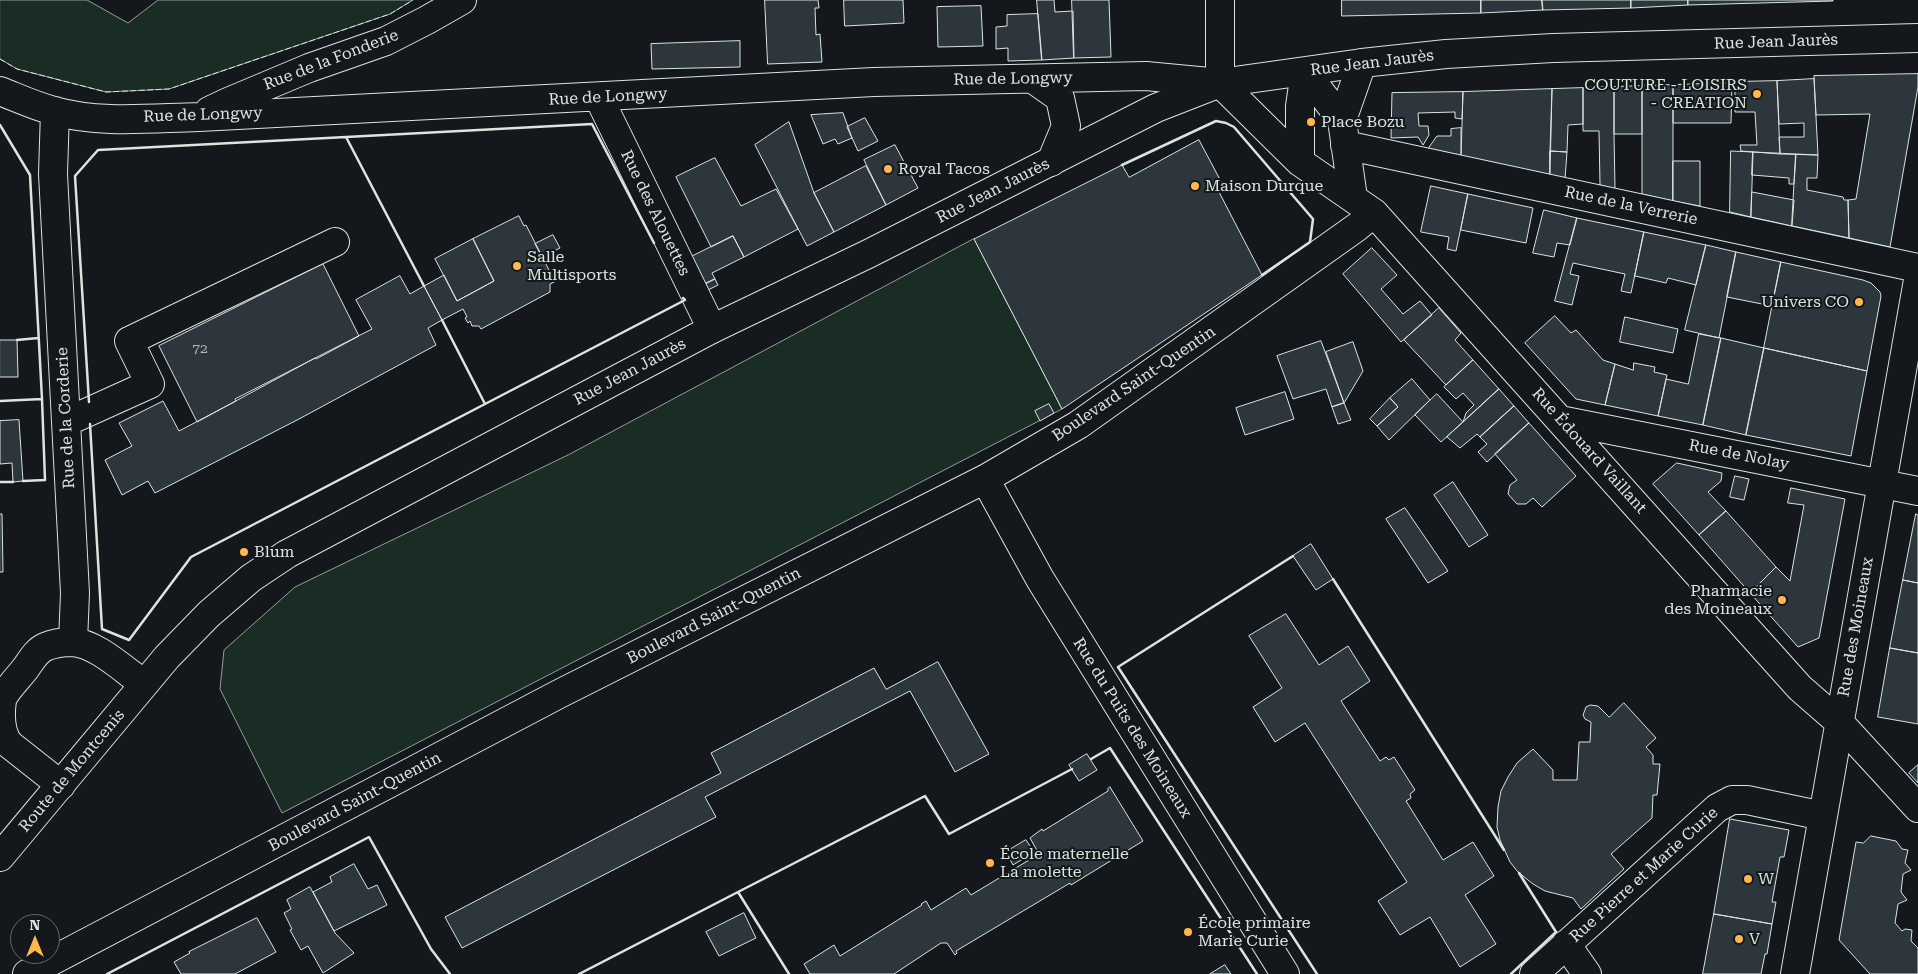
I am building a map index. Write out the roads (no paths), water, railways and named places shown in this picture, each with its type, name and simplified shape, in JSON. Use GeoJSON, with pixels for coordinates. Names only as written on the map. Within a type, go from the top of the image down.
{"type":"FeatureCollection","features":[{"type":"Feature","properties":{"kind":"street","name":"Rue de la Fonderie"},"geometry":{"type":"LineString","coordinates":[[199,117],[228,102],[309,68],[386,41],[462,0]]}},
{"type":"Feature","properties":{"kind":"street"},"geometry":{"type":"LineString","coordinates":[[1220,0],[1220,83]]}},
{"type":"Feature","properties":{"kind":"street","name":"Rue Jean Jaurès"},"geometry":{"type":"LineString","coordinates":[[144,684],[167,657],[223,602],[251,578],[287,554],[712,329],[868,254],[1156,108],[1220,83],[1362,63],[1446,54],[1553,48],[1918,38]]}},
{"type":"Feature","properties":{"kind":"street"},"geometry":{"type":"LineString","coordinates":[[1343,133],[1362,63]]}},
{"type":"Feature","properties":{"kind":"street"},"geometry":{"type":"LineString","coordinates":[[1305,72],[1343,133],[1364,205]]}},
{"type":"Feature","properties":{"kind":"street"},"geometry":{"type":"LineString","coordinates":[[1300,162],[1300,106],[1305,72]]}},
{"type":"Feature","properties":{"kind":"street","name":"Rue de Longwy"},"geometry":{"type":"LineString","coordinates":[[0,91],[55,111],[87,117],[124,118],[199,117],[599,98],[874,82],[1146,76],[1220,83]]}},
{"type":"Feature","properties":{"kind":"street"},"geometry":{"type":"LineString","coordinates":[[1033,79],[1060,98],[1066,126],[1051,162]]}},
{"type":"Feature","properties":{"kind":"street","name":"Rue Édouard Vaillant"},"geometry":{"type":"LineString","coordinates":[[1220,83],[1300,162],[1364,205],[1800,688],[1839,722],[1918,808]]}},
{"type":"Feature","properties":{"kind":"street","name":"Rue des Alouettes"},"geometry":{"type":"LineString","coordinates":[[599,98],[712,329]]}},
{"type":"Feature","properties":{"kind":"street","name":"Rue de la Corderie"},"geometry":{"type":"LineString","coordinates":[[55,111],[53,174],[75,592],[73,642]]}},
{"type":"Feature","properties":{"kind":"street","name":"Rue de la Verrerie"},"geometry":{"type":"LineString","coordinates":[[1343,133],[1918,268]]}},
{"type":"Feature","properties":{"kind":"street","name":"Boulevard Saint-Quentin"},"geometry":{"type":"LineString","coordinates":[[27,974],[559,694],[985,479],[1078,425],[1358,227],[1364,205]]}},
{"type":"Feature","properties":{"kind":"street"},"geometry":{"type":"LineString","coordinates":[[66,422],[150,384],[129,340],[335,242]]}},
{"type":"Feature","properties":{"kind":"street","name":"Rue des Moineaux"},"geometry":{"type":"LineString","coordinates":[[1795,974],[1918,280]]}},
{"type":"Feature","properties":{"kind":"street","name":"Rue de Nolay"},"geometry":{"type":"LineString","coordinates":[[1560,420],[1918,491]]}},
{"type":"Feature","properties":{"kind":"street","name":"Rue du Puits des Moineaux"},"geometry":{"type":"LineString","coordinates":[[985,479],[1045,588],[1285,974]]}},
{"type":"Feature","properties":{"kind":"street"},"geometry":{"type":"LineString","coordinates":[[61,785],[1,736],[2,699],[30,662],[44,648],[56,642],[73,642],[99,652],[144,684]]}},
{"type":"Feature","properties":{"kind":"street","name":"Route de Montcenis"},"geometry":{"type":"LineString","coordinates":[[0,857],[144,684]]}},
{"type":"Feature","properties":{"kind":"street","name":"Rue Pierre et Marie Curie"},"geometry":{"type":"LineString","coordinates":[[1534,974],[1717,808],[1732,800],[1747,800],[1823,816]]}},
{"type":"Feature","properties":{"kind":"street"},"geometry":{"type":"LineString","coordinates":[[1566,944],[1587,974]]}},
{"type":"Feature","properties":{"kind":"place","name":"COUTURE - LOISIRS - CREATION"},"geometry":{"type":"Point","coordinates":[1757,94]}},
{"type":"Feature","properties":{"kind":"place","name":"Place Bozu"},"geometry":{"type":"Point","coordinates":[1311,122]}},
{"type":"Feature","properties":{"kind":"place","name":"Royal Tacos"},"geometry":{"type":"Point","coordinates":[888,169]}},
{"type":"Feature","properties":{"kind":"place","name":"Maison Durque"},"geometry":{"type":"Point","coordinates":[1195,186]}},
{"type":"Feature","properties":{"kind":"place","name":"Salle Multisports"},"geometry":{"type":"Point","coordinates":[517,266]}},
{"type":"Feature","properties":{"kind":"place","name":"Univers CO"},"geometry":{"type":"Point","coordinates":[1859,302]}},
{"type":"Feature","properties":{"kind":"place","name":"Blum"},"geometry":{"type":"Point","coordinates":[244,552]}},
{"type":"Feature","properties":{"kind":"place","name":"Pharmacie des Moineaux"},"geometry":{"type":"Point","coordinates":[1782,600]}},
{"type":"Feature","properties":{"kind":"place","name":"École maternelle La molette"},"geometry":{"type":"Point","coordinates":[990,863]}},
{"type":"Feature","properties":{"kind":"place","name":"W"},"geometry":{"type":"Point","coordinates":[1748,879]}},
{"type":"Feature","properties":{"kind":"place","name":"École primaire Marie Curie"},"geometry":{"type":"Point","coordinates":[1188,932]}},
{"type":"Feature","properties":{"kind":"place","name":"V"},"geometry":{"type":"Point","coordinates":[1739,939]}}]}
